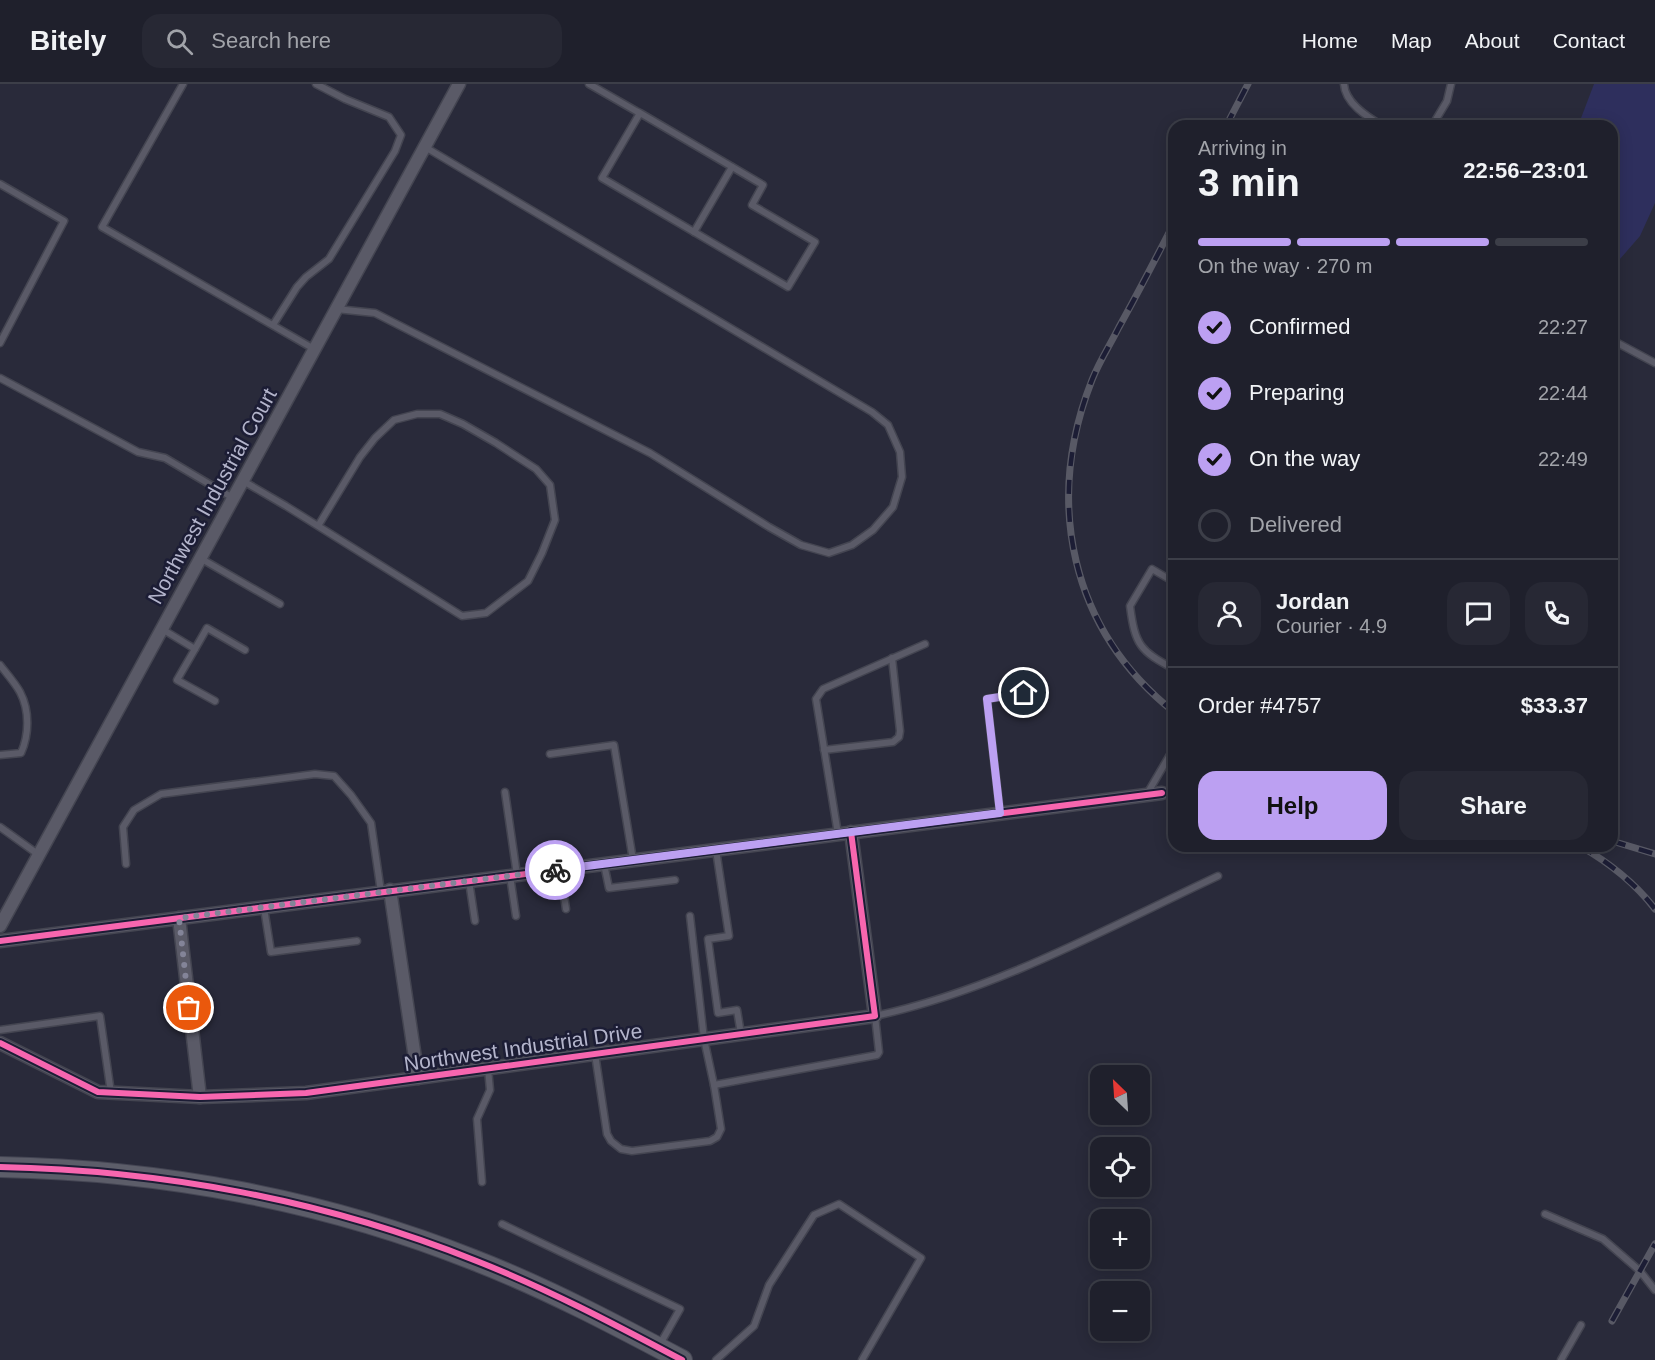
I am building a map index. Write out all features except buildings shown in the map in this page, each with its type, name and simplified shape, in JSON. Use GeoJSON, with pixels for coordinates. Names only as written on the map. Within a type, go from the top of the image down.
{"type":"FeatureCollection","features":[{"type":"Feature","properties":{"kind":"main road"},"geometry":{"type":"LineString","coordinates":[[0,1167],[75,1170],[162,1179],[268,1198],[360,1221],[435,1245],[525,1281],[682,1360]]}},
{"type":"Feature","properties":{"kind":"street","name":"Northwest Industrial Court"},"geometry":{"type":"LineString","coordinates":[[0,926],[459,84]]}},
{"type":"Feature","properties":{"kind":"street"},"geometry":{"type":"LineString","coordinates":[[0,941],[1162,793]]}},
{"type":"Feature","properties":{"kind":"street"},"geometry":{"type":"LineString","coordinates":[[851,832],[875,1016]]}},
{"type":"Feature","properties":{"kind":"street","name":"Northwest Industrial Drive"},"geometry":{"type":"LineString","coordinates":[[386,891],[418,1078]]}},
{"type":"Feature","properties":{"kind":"street"},"geometry":{"type":"LineString","coordinates":[[179,918],[200,1097]]}},
{"type":"Feature","properties":{"kind":"street","name":"Northwest Industrial Drive"},"geometry":{"type":"LineString","coordinates":[[0,1043],[98,1092],[200,1097],[306,1093],[875,1016]]}},
{"type":"Feature","properties":{"kind":"lane"},"geometry":{"type":"LineString","coordinates":[[183,84],[102,227],[315,349]]}},
{"type":"Feature","properties":{"kind":"lane"},"geometry":{"type":"LineString","coordinates":[[273,325],[297,287],[329,259],[395,151],[401,135],[389,117],[316,84]]}},
{"type":"Feature","properties":{"kind":"lane"},"geometry":{"type":"LineString","coordinates":[[589,84],[640,113],[763,185],[752,206],[815,242],[788,287],[602,178],[640,113]]}},
{"type":"Feature","properties":{"kind":"lane"},"geometry":{"type":"LineString","coordinates":[[1344,84],[1344,89],[1356,107],[1374,120]]}},
{"type":"Feature","properties":{"kind":"lane"},"geometry":{"type":"LineString","coordinates":[[1436,120],[1447,101],[1451,84]]}},
{"type":"Feature","properties":{"kind":"lane"},"geometry":{"type":"LineString","coordinates":[[336,309],[375,313],[650,453],[801,545],[830,553],[852,545],[873,530],[893,507],[902,477],[900,452],[888,425],[872,411],[424,147]]}},
{"type":"Feature","properties":{"kind":"lane"},"geometry":{"type":"LineString","coordinates":[[694,232],[732,167]]}},
{"type":"Feature","properties":{"kind":"lane"},"geometry":{"type":"LineString","coordinates":[[0,184],[64,220],[0,343]]}},
{"type":"Feature","properties":{"kind":"lane"},"geometry":{"type":"LineString","coordinates":[[1618,343],[1655,363]]}},
{"type":"Feature","properties":{"kind":"lane"},"geometry":{"type":"LineString","coordinates":[[0,378],[138,452],[165,458],[233,498]]}},
{"type":"Feature","properties":{"kind":"lane"},"geometry":{"type":"LineString","coordinates":[[243,481],[462,616],[486,613],[528,580],[555,520],[550,485],[536,469],[463,424],[440,414],[417,414],[394,420],[375,438],[360,457],[318,526]]}},
{"type":"Feature","properties":{"kind":"lane"},"geometry":{"type":"LineString","coordinates":[[200,558],[280,604]]}},
{"type":"Feature","properties":{"kind":"lane"},"geometry":{"type":"LineString","coordinates":[[1168,578],[1152,569],[1130,606],[1135,635],[1140,646],[1151,657],[1168,666]]}},
{"type":"Feature","properties":{"kind":"lane"},"geometry":{"type":"LineString","coordinates":[[215,702],[177,680],[207,628],[245,650]]}},
{"type":"Feature","properties":{"kind":"lane"},"geometry":{"type":"LineString","coordinates":[[162,629],[195,649]]}},
{"type":"Feature","properties":{"kind":"lane"},"geometry":{"type":"LineString","coordinates":[[838,834],[816,699],[823,689],[925,644]]}},
{"type":"Feature","properties":{"kind":"lane"},"geometry":{"type":"LineString","coordinates":[[824,750],[893,742],[899,737],[892,658]]}},
{"type":"Feature","properties":{"kind":"lane"},"geometry":{"type":"LineString","coordinates":[[0,665],[21,694],[28,718],[27,740],[21,753],[0,755]]}},
{"type":"Feature","properties":{"kind":"lane"},"geometry":{"type":"LineString","coordinates":[[1000,813],[987,699],[1024,693]]}},
{"type":"Feature","properties":{"kind":"lane"},"geometry":{"type":"LineString","coordinates":[[550,754],[614,745],[633,860]]}},
{"type":"Feature","properties":{"kind":"lane"},"geometry":{"type":"LineString","coordinates":[[1147,795],[1168,758]]}},
{"type":"Feature","properties":{"kind":"lane"},"geometry":{"type":"LineString","coordinates":[[126,864],[123,827],[134,810],[161,794],[315,774],[334,776],[371,823],[386,891]]}},
{"type":"Feature","properties":{"kind":"lane"},"geometry":{"type":"LineString","coordinates":[[505,792],[516,916]]}},
{"type":"Feature","properties":{"kind":"lane"},"geometry":{"type":"LineString","coordinates":[[0,827],[39,855]]}},
{"type":"Feature","properties":{"kind":"lane"},"geometry":{"type":"LineString","coordinates":[[716,849],[729,936],[708,939],[718,1013],[737,1010],[741,1034]]}},
{"type":"Feature","properties":{"kind":"lane"},"geometry":{"type":"LineString","coordinates":[[604,863],[609,888],[675,880]]}},
{"type":"Feature","properties":{"kind":"lane"},"geometry":{"type":"LineString","coordinates":[[560,869],[566,909]]}},
{"type":"Feature","properties":{"kind":"lane"},"geometry":{"type":"LineString","coordinates":[[714,1085],[877,1055],[879,1052],[875,1016],[908,1009],[1016,971],[1218,876]]}},
{"type":"Feature","properties":{"kind":"lane"},"geometry":{"type":"LineString","coordinates":[[469,880],[474,921]]}},
{"type":"Feature","properties":{"kind":"lane"},"geometry":{"type":"LineString","coordinates":[[264,907],[271,952],[357,941]]}},
{"type":"Feature","properties":{"kind":"lane"},"geometry":{"type":"LineString","coordinates":[[594,1054],[607,1134],[614,1143],[626,1151],[714,1140],[721,1130],[704,1039],[690,916]]}},
{"type":"Feature","properties":{"kind":"lane"},"geometry":{"type":"LineString","coordinates":[[0,1030],[100,1016],[111,1093]]}},
{"type":"Feature","properties":{"kind":"lane"},"geometry":{"type":"LineString","coordinates":[[482,1182],[477,1119],[490,1090],[488,1068]]}},
{"type":"Feature","properties":{"kind":"lane"},"geometry":{"type":"LineString","coordinates":[[716,1360],[754,1326],[769,1286],[814,1215],[839,1204],[921,1258],[862,1360]]}},
{"type":"Feature","properties":{"kind":"lane"},"geometry":{"type":"LineString","coordinates":[[1545,1214],[1604,1239],[1640,1271],[1655,1290]]}},
{"type":"Feature","properties":{"kind":"lane"},"geometry":{"type":"LineString","coordinates":[[502,1224],[680,1309],[658,1347]]}},
{"type":"Feature","properties":{"kind":"lane"},"geometry":{"type":"LineString","coordinates":[[1561,1360],[1581,1325]]}},
{"type":"Feature","properties":{"kind":"shaded area"},"geometry":{"type":"Polygon","coordinates":[[[1594,84],[1655,84],[1655,203],[1640,236],[1618,261],[1618,120],[1580,120],[1594,84]]]}},
{"type":"Feature","properties":{"kind":"railway"},"geometry":{"type":"LineString","coordinates":[[1229,120],[1248,84]]}},
{"type":"Feature","properties":{"kind":"railway"},"geometry":{"type":"LineString","coordinates":[[1168,234],[1092,380],[1077,426],[1070,472],[1069,517],[1076,561],[1090,603],[1111,642],[1139,679],[1168,706]]}},
{"type":"Feature","properties":{"kind":"railway"},"geometry":{"type":"LineString","coordinates":[[1618,843],[1655,854]]}},
{"type":"Feature","properties":{"kind":"railway"},"geometry":{"type":"LineString","coordinates":[[1590,852],[1639,890],[1655,909]]}},
{"type":"Feature","properties":{"kind":"railway"},"geometry":{"type":"LineString","coordinates":[[1612,1321],[1655,1244]]}},
{"type":"Feature","properties":{"kind":"cycle path"},"geometry":{"type":"LineString","coordinates":[[0,941],[1162,793]]}},
{"type":"Feature","properties":{"kind":"cycle path"},"geometry":{"type":"LineString","coordinates":[[0,1043],[98,1092],[200,1097],[306,1093],[875,1016],[851,832]]}},
{"type":"Feature","properties":{"kind":"cycle path"},"geometry":{"type":"LineString","coordinates":[[0,1167],[121,1174],[181,1182],[301,1205],[359,1221],[417,1239],[527,1282],[682,1360]]}},
{"type":"Feature","properties":{"kind":"way so far"},"geometry":{"type":"LineString","coordinates":[[189,1008],[179,918],[555,870]]}},
{"type":"Feature","properties":{"kind":"route"},"geometry":{"type":"LineString","coordinates":[[555,870],[1000,813],[987,699],[1024,693]]}}]}
